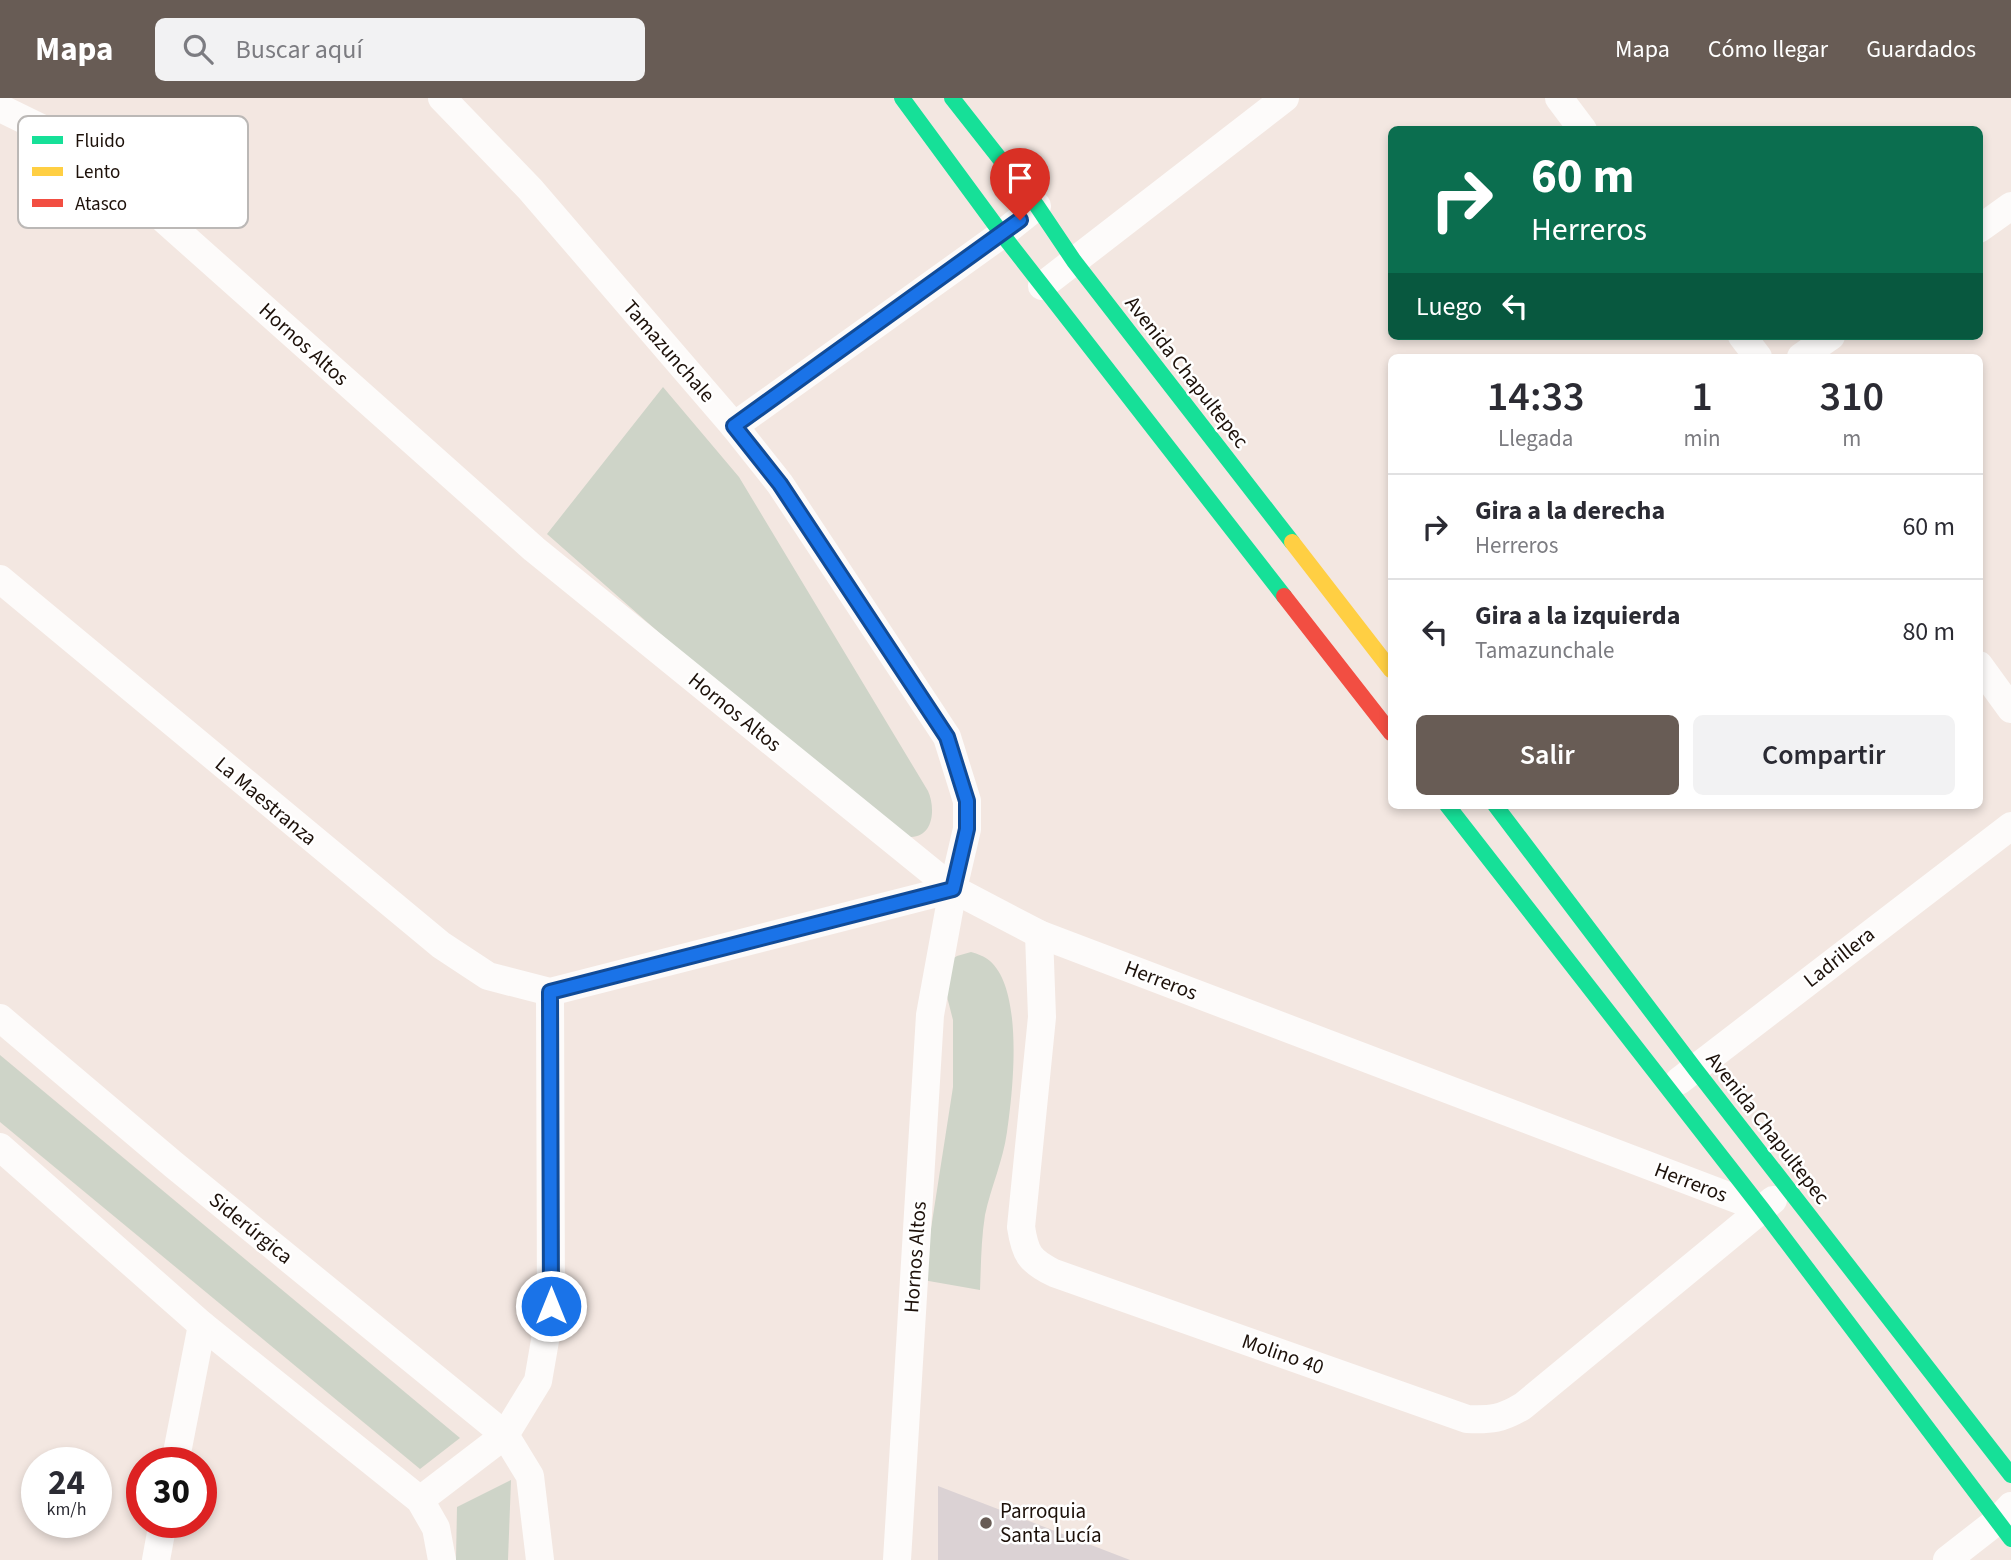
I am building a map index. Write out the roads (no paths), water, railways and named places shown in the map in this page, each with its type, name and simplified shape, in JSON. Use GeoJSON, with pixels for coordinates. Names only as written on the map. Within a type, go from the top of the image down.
{"type":"FeatureCollection","features":[{"type":"Feature","properties":{"kind":"main road"},"geometry":{"type":"LineString","coordinates":[[902,98],[1042,286],[1388,729]]}},
{"type":"Feature","properties":{"kind":"main road","name":"Avenida Chapultepec"},"geometry":{"type":"LineString","coordinates":[[952,98],[1037,206],[1074,261],[1388,667]]}},
{"type":"Feature","properties":{"kind":"main road"},"geometry":{"type":"LineString","coordinates":[[1450,809],[2006,1522]]}},
{"type":"Feature","properties":{"kind":"main road","name":"Avenida Chapultepec"},"geometry":{"type":"LineString","coordinates":[[1497,809],[1695,1069],[2011,1475]]}},
{"type":"Feature","properties":{"kind":"street","name":"Tamazunchale"},"geometry":{"type":"LineString","coordinates":[[442,98],[530,189],[734,426],[780,484],[947,737],[967,801],[967,829],[953,889]]}},
{"type":"Feature","properties":{"kind":"street"},"geometry":{"type":"LineString","coordinates":[[1042,286],[1285,98]]}},
{"type":"Feature","properties":{"kind":"street"},"geometry":{"type":"LineString","coordinates":[[1559,98],[1580,126]]}},
{"type":"Feature","properties":{"kind":"street","name":"Hornos Altos"},"geometry":{"type":"LineString","coordinates":[[0,108],[18,117]]}},
{"type":"Feature","properties":{"kind":"street"},"geometry":{"type":"LineString","coordinates":[[734,426],[1037,206]]}},
{"type":"Feature","properties":{"kind":"street"},"geometry":{"type":"LineString","coordinates":[[1983,226],[2011,206]]}},
{"type":"Feature","properties":{"kind":"street","name":"Hornos Altos"},"geometry":{"type":"LineString","coordinates":[[174,228],[534,549],[953,889],[930,1015],[897,1560]]}},
{"type":"Feature","properties":{"kind":"street"},"geometry":{"type":"LineString","coordinates":[[1745,340],[1756,354]]}},
{"type":"Feature","properties":{"kind":"street"},"geometry":{"type":"LineString","coordinates":[[1805,354],[1824,340]]}},
{"type":"Feature","properties":{"kind":"street","name":"La Maestranza"},"geometry":{"type":"LineString","coordinates":[[0,579],[441,945],[488,976],[550,992]]}},
{"type":"Feature","properties":{"kind":"street"},"geometry":{"type":"LineString","coordinates":[[1983,670],[2011,709]]}},
{"type":"Feature","properties":{"kind":"street"},"geometry":{"type":"LineString","coordinates":[[1360,694],[1388,673]]}},
{"type":"Feature","properties":{"kind":"street","name":"Ladrillera"},"geometry":{"type":"LineString","coordinates":[[1668,1089],[2011,826]]}},
{"type":"Feature","properties":{"kind":"street"},"geometry":{"type":"LineString","coordinates":[[420,1500],[505,1435],[538,1381],[551,1306],[550,992],[953,889]]}},
{"type":"Feature","properties":{"kind":"street","name":"Herreros"},"geometry":{"type":"LineString","coordinates":[[953,889],[1039,934],[1762,1209]]}},
{"type":"Feature","properties":{"kind":"street","name":"Molino 40"},"geometry":{"type":"LineString","coordinates":[[1039,934],[1042,1017],[1021,1227],[1025,1250],[1037,1265],[1467,1419],[1490,1420],[1507,1416],[1523,1406],[1788,1188]]}},
{"type":"Feature","properties":{"kind":"street","name":"Siderúrgica"},"geometry":{"type":"LineString","coordinates":[[0,1018],[505,1435],[530,1476],[540,1560]]}},
{"type":"Feature","properties":{"kind":"street"},"geometry":{"type":"LineString","coordinates":[[0,1147],[202,1325],[420,1500],[436,1528],[442,1560]]}},
{"type":"Feature","properties":{"kind":"street"},"geometry":{"type":"LineString","coordinates":[[178,1447],[202,1325]]}},
{"type":"Feature","properties":{"kind":"street"},"geometry":{"type":"LineString","coordinates":[[1947,1560],[2006,1522]]}},
{"type":"Feature","properties":{"kind":"street"},"geometry":{"type":"LineString","coordinates":[[156,1560],[160,1538]]}},
{"type":"Feature","properties":{"kind":"place","name":"Parroquia Santa Lucía"},"geometry":{"type":"Point","coordinates":[986,1523]}}]}
